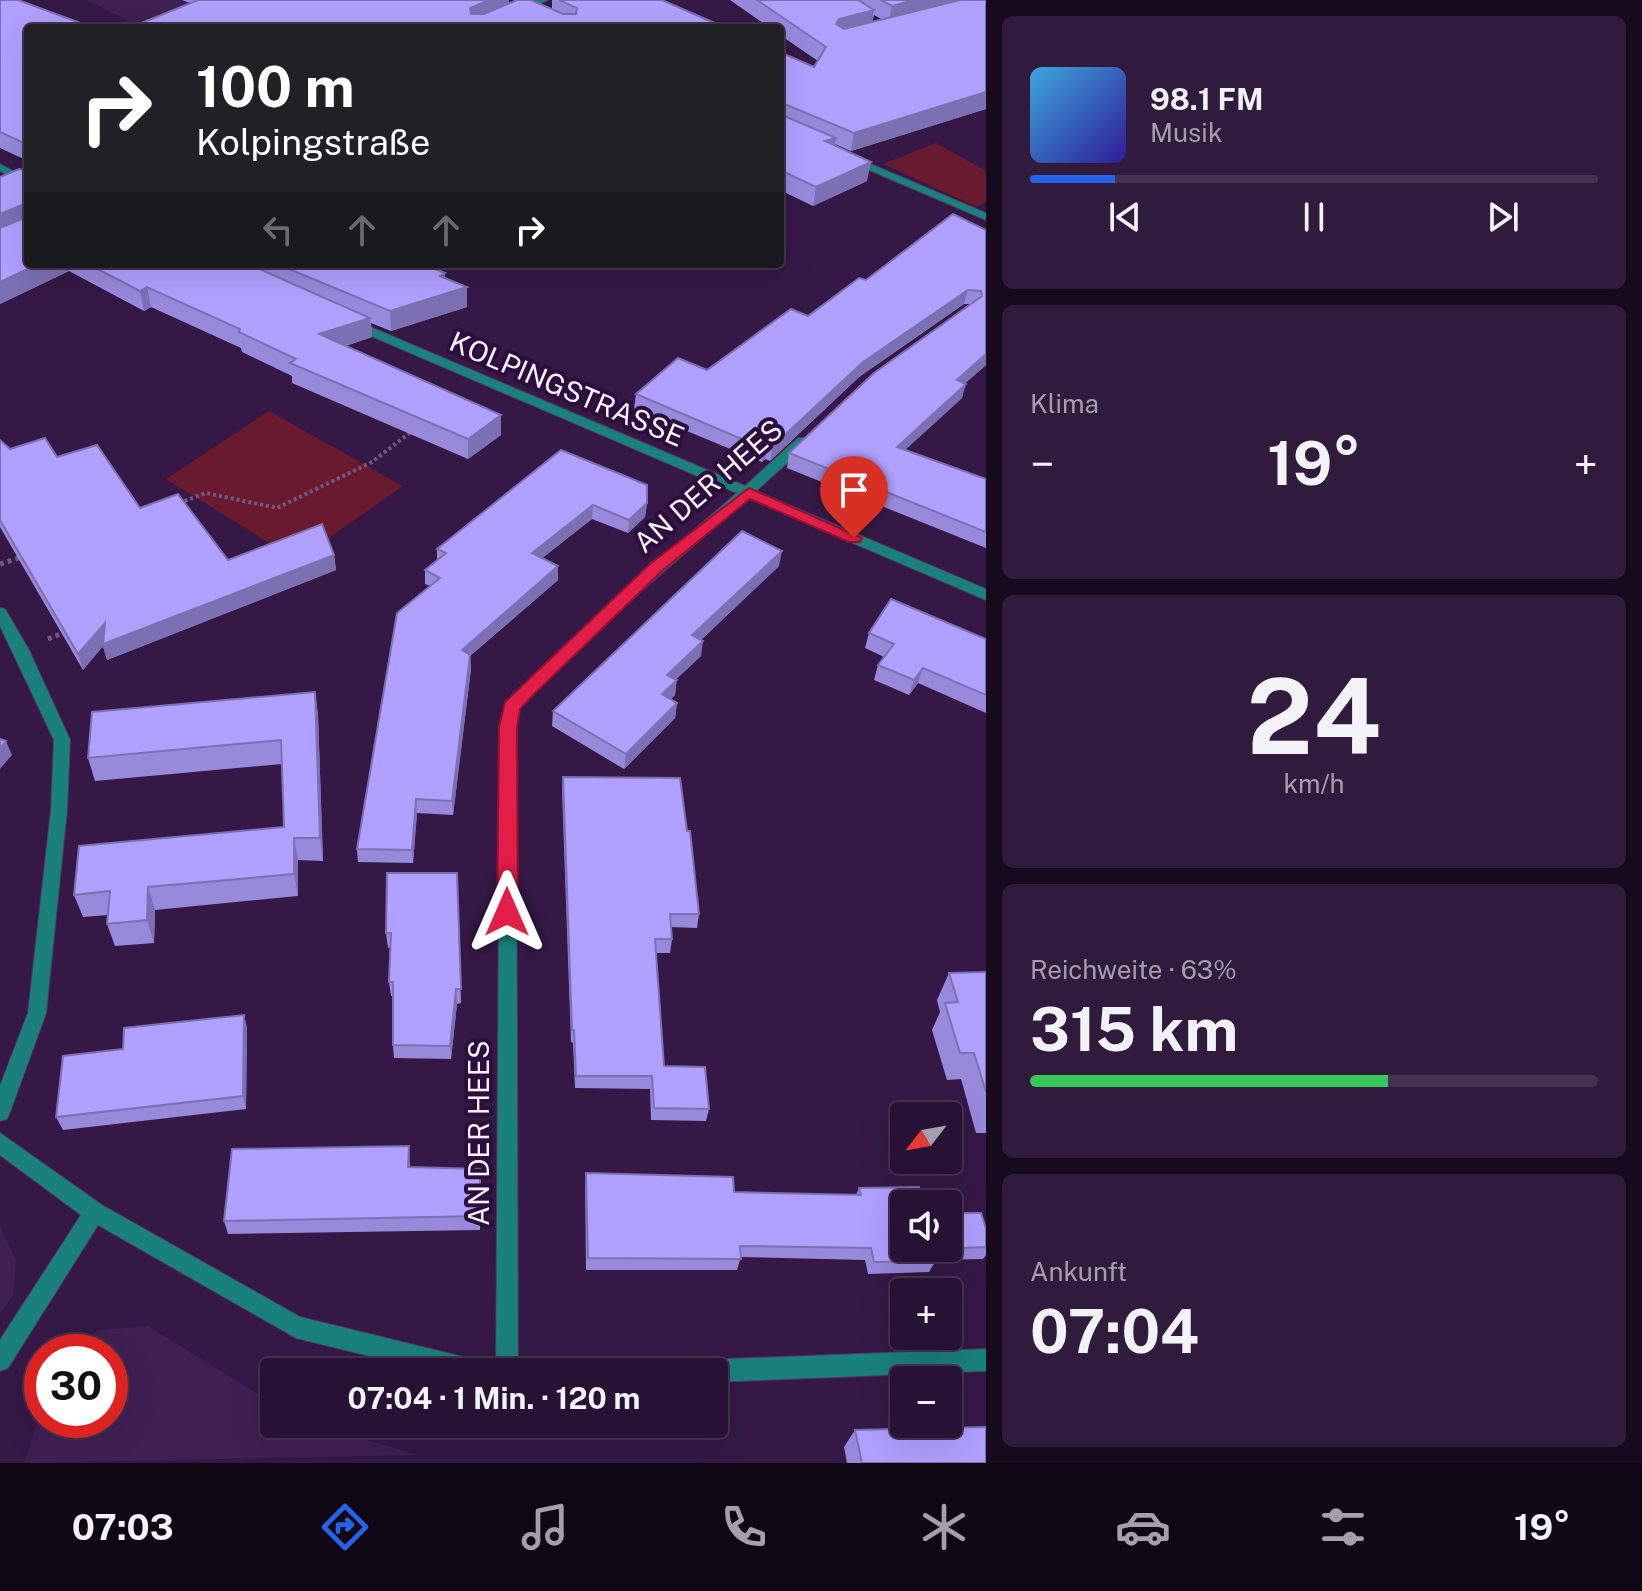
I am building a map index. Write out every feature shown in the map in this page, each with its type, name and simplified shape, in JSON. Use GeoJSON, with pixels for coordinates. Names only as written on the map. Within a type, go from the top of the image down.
{"type":"FeatureCollection","features":[{"type":"Feature","properties":{"kind":"street"},"geometry":{"type":"LineString","coordinates":[[506,0],[537,12]]}},
{"type":"Feature","properties":{"kind":"street"},"geometry":{"type":"LineString","coordinates":[[501,17],[544,0]]}},
{"type":"Feature","properties":{"kind":"street"},"geometry":{"type":"LineString","coordinates":[[845,156],[986,217]]}},
{"type":"Feature","properties":{"kind":"street"},"geometry":{"type":"LineString","coordinates":[[0,167],[24,181]]}},
{"type":"Feature","properties":{"kind":"street","name":"KOLPINGSTRASSE"},"geometry":{"type":"LineString","coordinates":[[339,317],[986,595]]}},
{"type":"Feature","properties":{"kind":"street","name":"AN DER HEES"},"geometry":{"type":"LineString","coordinates":[[507,1358],[508,727],[512,707],[657,567],[749,492],[812,432]]}},
{"type":"Feature","properties":{"kind":"street"},"geometry":{"type":"LineString","coordinates":[[0,613],[21,650],[62,740],[59,810],[37,1013],[0,1112]]}},
{"type":"Feature","properties":{"kind":"street"},"geometry":{"type":"LineString","coordinates":[[0,1143],[95,1212],[296,1327],[423,1358]]}},
{"type":"Feature","properties":{"kind":"street"},"geometry":{"type":"LineString","coordinates":[[0,1360],[95,1212]]}},
{"type":"Feature","properties":{"kind":"street"},"geometry":{"type":"LineString","coordinates":[[728,1370],[986,1360]]}},
{"type":"Feature","properties":{"kind":"path"},"geometry":{"type":"LineString","coordinates":[[177,503],[206,493],[277,508],[372,462],[420,425]]}},
{"type":"Feature","properties":{"kind":"path"},"geometry":{"type":"LineString","coordinates":[[0,564],[29,554]]}},
{"type":"Feature","properties":{"kind":"path"},"geometry":{"type":"LineString","coordinates":[[21,650],[80,627]]}},
{"type":"Feature","properties":{"kind":"shaded area"},"geometry":{"type":"Polygon","coordinates":[[[87,0],[401,0],[340,24],[135,24],[87,0]]]}},
{"type":"Feature","properties":{"kind":"shaded area"},"geometry":{"type":"Polygon","coordinates":[[[936,143],[986,171],[986,202],[977,207],[883,164],[936,143]]]}},
{"type":"Feature","properties":{"kind":"shaded area"},"geometry":{"type":"Polygon","coordinates":[[[269,411],[403,486],[297,560],[166,479],[269,411]]]}},
{"type":"Feature","properties":{"kind":"shaded area"},"geometry":{"type":"Polygon","coordinates":[[[0,1225],[16,1261],[13,1295],[0,1314],[0,1225]]]}},
{"type":"Feature","properties":{"kind":"shaded area"},"geometry":{"type":"Polygon","coordinates":[[[148,1326],[260,1395],[260,1438],[361,1438],[417,1455],[24,1463],[32,1438],[128,1438],[128,1334],[93,1334],[98,1330],[148,1326]]]}},
{"type":"Feature","properties":{"kind":"building"},"geometry":{"type":"Polygon","coordinates":[[[0,0],[18,0],[83,24],[24,24],[24,143],[0,132],[0,0]]]}},
{"type":"Feature","properties":{"kind":"building"},"geometry":{"type":"Polygon","coordinates":[[[198,0],[489,0],[470,8],[471,14],[484,14],[517,0],[531,0],[563,14],[576,14],[577,8],[559,0],[662,0],[717,24],[139,24],[198,0]]]}},
{"type":"Feature","properties":{"kind":"building"},"geometry":{"type":"Polygon","coordinates":[[[757,0],[858,0],[874,10],[839,19],[836,24],[844,29],[960,0],[986,0],[986,92],[854,133],[784,104],[784,54],[814,67],[826,47],[757,0]]]}},
{"type":"Feature","properties":{"kind":"building"},"geometry":{"type":"Polygon","coordinates":[[[881,0],[914,0],[892,6],[881,0]]]}},
{"type":"Feature","properties":{"kind":"building"},"geometry":{"type":"Polygon","coordinates":[[[784,116],[836,138],[825,141],[871,162],[816,187],[784,172],[784,116]]]}},
{"type":"Feature","properties":{"kind":"building"},"geometry":{"type":"Polygon","coordinates":[[[24,170],[24,206],[0,214],[0,177],[24,170]]]}},
{"type":"Feature","properties":{"kind":"building"},"geometry":{"type":"Polygon","coordinates":[[[953,214],[986,230],[986,354],[957,380],[966,384],[897,447],[986,479],[986,532],[789,453],[874,373],[982,296],[981,291],[968,290],[863,362],[773,446],[768,444],[765,447],[737,437],[636,394],[678,358],[707,370],[791,309],[808,316],[859,278],[866,280],[953,214]]]}},
{"type":"Feature","properties":{"kind":"building"},"geometry":{"type":"Polygon","coordinates":[[[24,218],[24,268],[30,268],[0,282],[0,228],[24,218]]]}},
{"type":"Feature","properties":{"kind":"building"},"geometry":{"type":"Polygon","coordinates":[[[96,268],[257,268],[370,318],[319,334],[501,415],[468,439],[290,363],[296,359],[239,332],[240,329],[147,287],[140,291],[96,268]]]}},
{"type":"Feature","properties":{"kind":"building"},"geometry":{"type":"Polygon","coordinates":[[[287,268],[432,268],[445,273],[440,276],[467,287],[390,311],[287,268]]]}},
{"type":"Feature","properties":{"kind":"building"},"geometry":{"type":"Polygon","coordinates":[[[45,438],[57,457],[97,445],[140,508],[178,494],[228,560],[322,524],[334,555],[103,644],[105,623],[78,654],[0,520],[0,440],[10,449],[45,438]]]}},
{"type":"Feature","properties":{"kind":"building"},"geometry":{"type":"Polygon","coordinates":[[[561,450],[647,485],[647,503],[629,520],[593,505],[532,553],[558,566],[462,650],[470,655],[452,801],[416,799],[412,850],[357,849],[397,613],[440,578],[425,570],[446,553],[437,549],[561,450]]]}},
{"type":"Feature","properties":{"kind":"building"},"geometry":{"type":"Polygon","coordinates":[[[742,531],[782,551],[692,635],[703,641],[667,675],[677,680],[662,694],[677,703],[626,754],[553,711],[742,531]]]}},
{"type":"Feature","properties":{"kind":"building"},"geometry":{"type":"Polygon","coordinates":[[[891,599],[986,639],[986,695],[923,668],[914,680],[878,665],[894,644],[869,633],[891,599]]]}},
{"type":"Feature","properties":{"kind":"building"},"geometry":{"type":"Polygon","coordinates":[[[315,692],[320,838],[294,838],[294,874],[148,887],[147,920],[107,924],[110,891],[74,895],[79,846],[284,827],[281,740],[88,758],[92,712],[315,692]]]}},
{"type":"Feature","properties":{"kind":"building"},"geometry":{"type":"Polygon","coordinates":[[[563,777],[680,778],[687,831],[690,831],[699,914],[670,914],[672,939],[655,939],[664,1066],[705,1067],[709,1109],[654,1108],[652,1076],[576,1076],[563,777]]]}},
{"type":"Feature","properties":{"kind":"building"},"geometry":{"type":"Polygon","coordinates":[[[387,873],[457,873],[461,989],[456,989],[450,1046],[393,1045],[393,982],[389,982],[391,933],[386,933],[387,873]]]}},
{"type":"Feature","properties":{"kind":"building"},"geometry":{"type":"Polygon","coordinates":[[[986,972],[986,1092],[974,1053],[960,1053],[945,1003],[958,1002],[949,973],[986,972]]]}},
{"type":"Feature","properties":{"kind":"building"},"geometry":{"type":"Polygon","coordinates":[[[244,1015],[243,1096],[56,1117],[63,1056],[123,1049],[124,1028],[244,1015]]]}},
{"type":"Feature","properties":{"kind":"building"},"geometry":{"type":"Polygon","coordinates":[[[409,1146],[408,1167],[480,1169],[480,1216],[224,1221],[232,1149],[409,1146]]]}},
{"type":"Feature","properties":{"kind":"building"},"geometry":{"type":"Polygon","coordinates":[[[586,1173],[733,1177],[734,1192],[861,1195],[859,1188],[919,1187],[920,1190],[890,1190],[890,1262],[874,1262],[871,1248],[740,1246],[741,1259],[588,1258],[586,1173]]]}},
{"type":"Feature","properties":{"kind":"building"},"geometry":{"type":"Polygon","coordinates":[[[962,1213],[981,1213],[986,1229],[986,1247],[962,1248],[962,1213]]]}},
{"type":"Feature","properties":{"kind":"building"},"geometry":{"type":"Polygon","coordinates":[[[986,1427],[986,1463],[862,1463],[855,1430],[890,1429],[890,1438],[962,1438],[962,1428],[986,1427]]]}},
{"type":"Feature","properties":{"kind":"route"},"geometry":{"type":"LineString","coordinates":[[507,912],[508,727],[512,707],[528,689],[657,567],[749,492],[854,538]]}}]}
